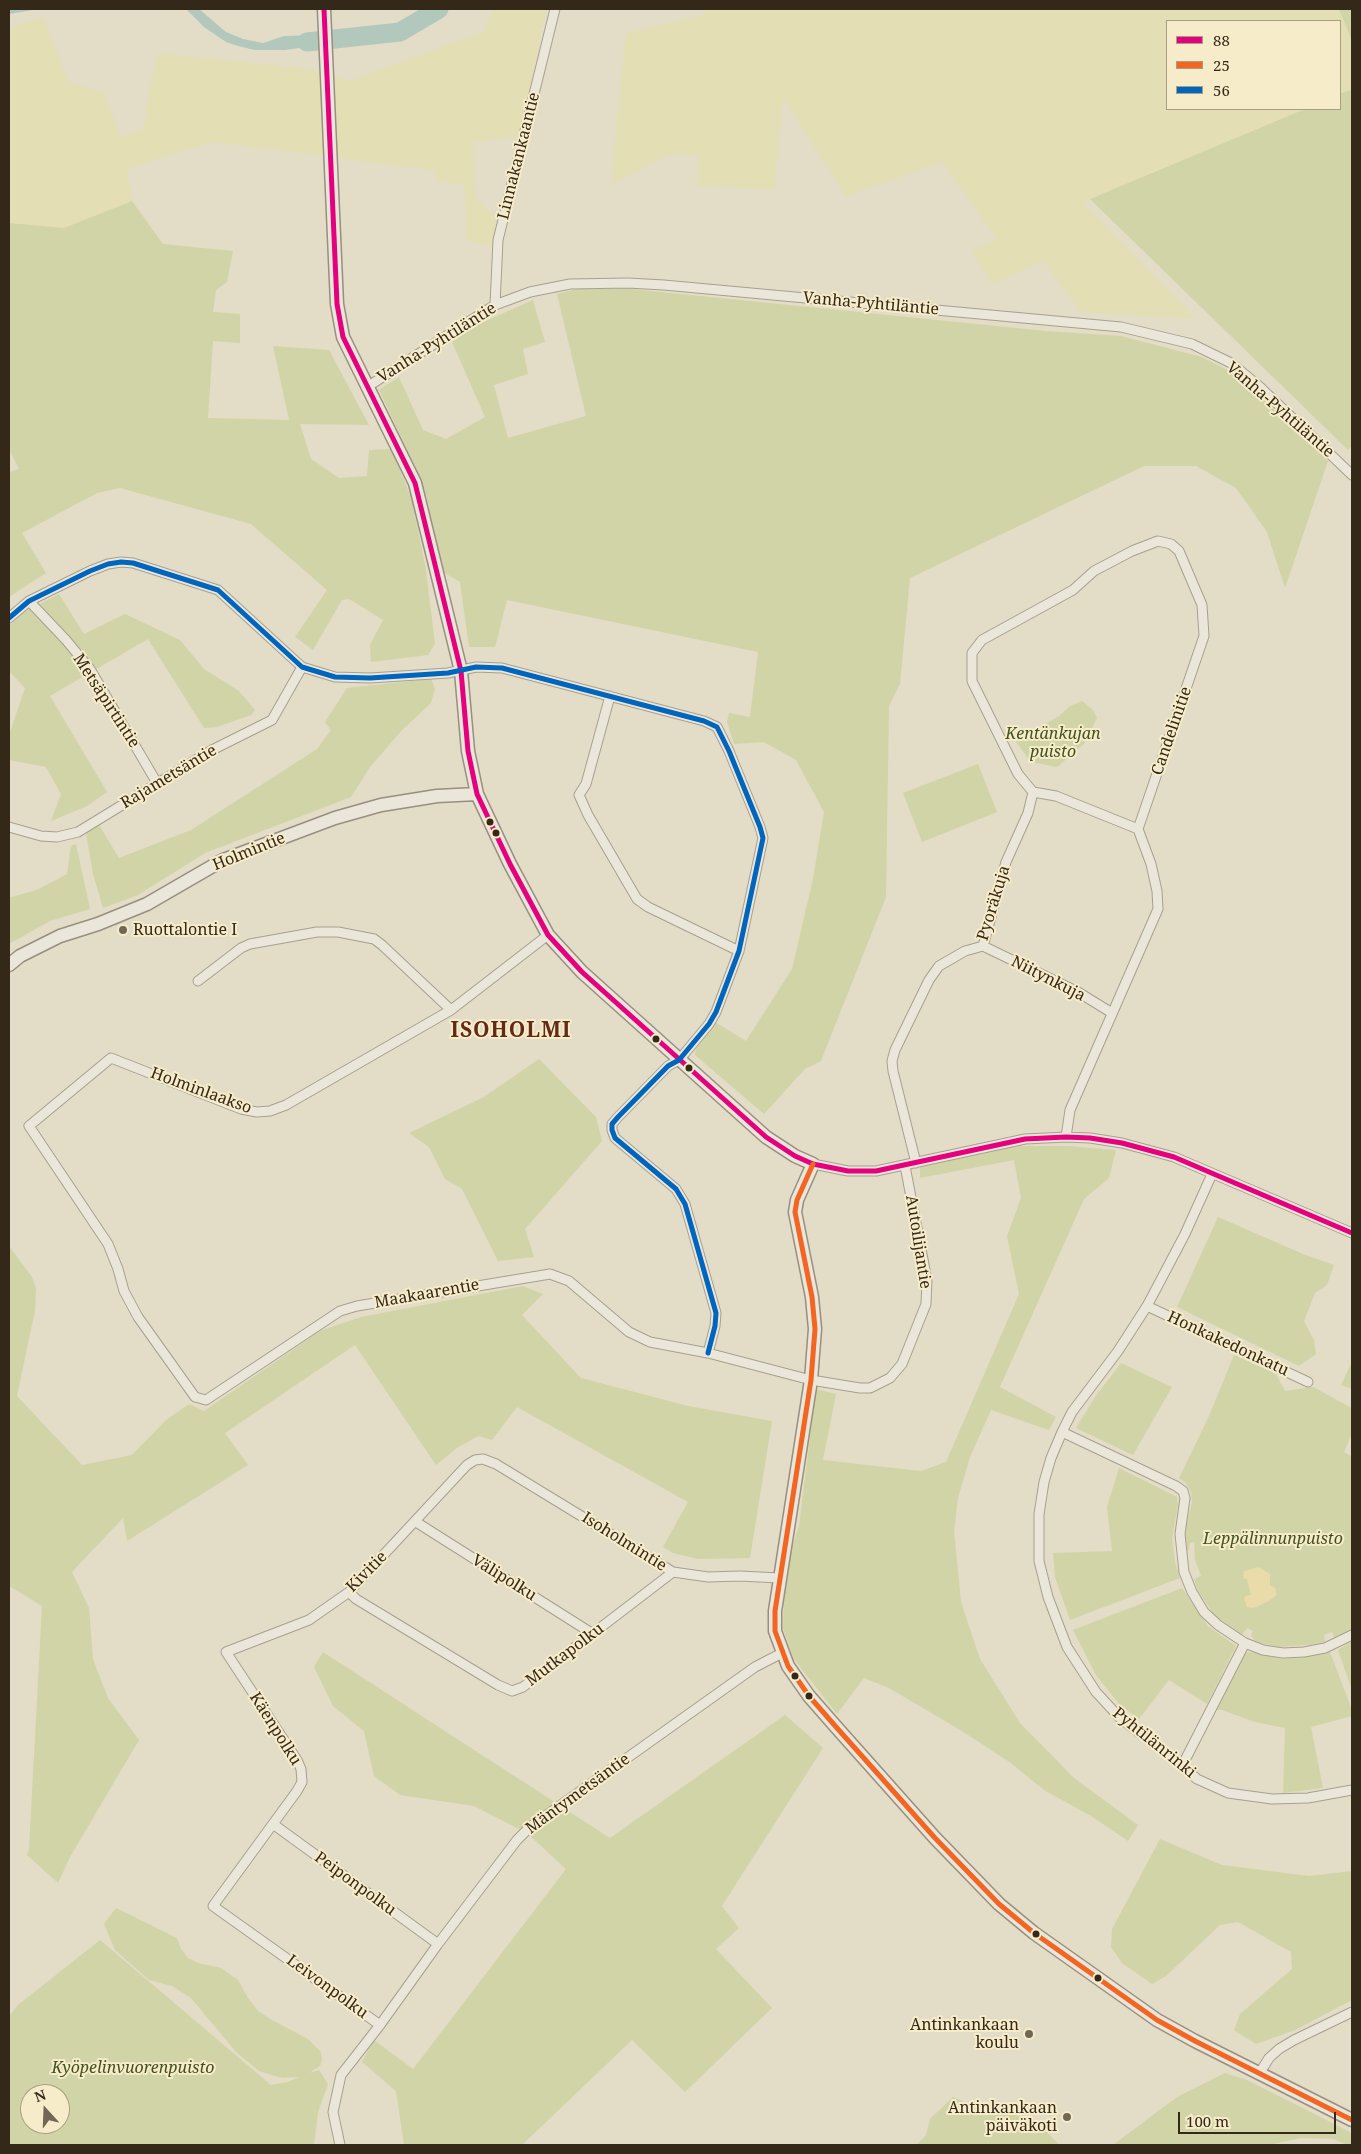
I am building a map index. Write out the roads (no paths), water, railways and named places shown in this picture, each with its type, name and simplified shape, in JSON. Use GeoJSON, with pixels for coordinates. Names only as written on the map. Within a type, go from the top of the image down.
{"type":"FeatureCollection","features":[{"type":"Feature","properties":{"kind":"street"},"geometry":{"type":"LineString","coordinates":[[324,9],[337,304],[343,337],[415,483],[461,671],[468,751],[477,794],[510,864],[548,935],[582,972],[766,1137],[794,1156],[813,1164],[861,1172],[905,1166],[1025,1139],[1090,1138],[1151,1149],[1174,1157],[1352,1233]]}},
{"type":"Feature","properties":{"kind":"street","name":"Linnakankaantie"},"geometry":{"type":"LineString","coordinates":[[495,305],[498,240],[555,9]]}},
{"type":"Feature","properties":{"kind":"street","name":"Vanha-Pyhtiläntie"},"geometry":{"type":"LineString","coordinates":[[367,388],[495,305],[530,292],[570,284],[628,283],[1121,327],[1192,344],[1231,363],[1260,387],[1352,475]]}},
{"type":"Feature","properties":{"kind":"street","name":"Candelinitie"},"geometry":{"type":"LineString","coordinates":[[1032,792],[1018,774],[972,680],[972,653],[982,640],[1073,590],[1094,571],[1132,551],[1158,541],[1171,544],[1179,551],[1202,605],[1204,636],[1138,829]]}},
{"type":"Feature","properties":{"kind":"street"},"geometry":{"type":"LineString","coordinates":[[9,618],[29,601],[108,564],[133,563],[218,590],[302,667],[334,677],[370,678],[461,671],[476,667],[502,668],[704,721],[717,727],[729,751],[763,838],[739,951],[713,1018],[679,1060],[668,1066],[612,1124],[615,1138],[682,1196],[716,1312],[715,1326],[708,1354]]}},
{"type":"Feature","properties":{"kind":"street","name":"Metsäpirtintie"},"geometry":{"type":"LineString","coordinates":[[29,601],[90,669],[157,782]]}},
{"type":"Feature","properties":{"kind":"street","name":"Rajametsäntie"},"geometry":{"type":"LineString","coordinates":[[9,827],[41,836],[58,837],[78,832],[212,750],[272,720],[302,667]]}},
{"type":"Feature","properties":{"kind":"street"},"geometry":{"type":"LineString","coordinates":[[610,696],[586,784],[579,795],[597,831],[638,899],[648,907],[739,951]]}},
{"type":"Feature","properties":{"kind":"street"},"geometry":{"type":"LineString","coordinates":[[1032,792],[1056,796],[1138,829],[1151,864],[1157,891],[1158,909],[1070,1110],[1066,1137]]}},
{"type":"Feature","properties":{"kind":"street","name":"Pyoräkuja"},"geometry":{"type":"LineString","coordinates":[[916,1163],[893,1072],[892,1061],[895,1050],[929,980],[939,966],[965,951],[983,946],[1006,862],[1028,813],[1032,792]]}},
{"type":"Feature","properties":{"kind":"street","name":"Holmintie"},"geometry":{"type":"LineString","coordinates":[[9,965],[20,956],[60,936],[98,924],[147,904],[223,860],[335,818],[381,805],[437,796],[477,794]]}},
{"type":"Feature","properties":{"kind":"street"},"geometry":{"type":"LineString","coordinates":[[198,981],[241,948],[250,944],[317,932],[338,932],[374,939],[451,1010]]}},
{"type":"Feature","properties":{"kind":"street","name":"Holminlaakso"},"geometry":{"type":"LineString","coordinates":[[118,1269],[108,1244],[29,1126],[111,1058],[241,1109],[257,1112],[270,1111],[286,1105],[338,1073],[451,1010],[548,935]]}},
{"type":"Feature","properties":{"kind":"street","name":"Niitynkuja"},"geometry":{"type":"LineString","coordinates":[[983,946],[1078,992],[1112,1013]]}},
{"type":"Feature","properties":{"kind":"street"},"geometry":{"type":"LineString","coordinates":[[813,1164],[797,1200],[795,1212],[816,1329],[811,1380],[774,1620],[782,1653],[797,1680],[836,1728],[935,1838],[999,1904],[1034,1933],[1133,2004],[1195,2041],[1352,2120]]}},
{"type":"Feature","properties":{"kind":"street","name":"Autoilijantie"},"geometry":{"type":"LineString","coordinates":[[811,1380],[870,1388],[890,1378],[902,1364],[923,1314],[928,1292],[905,1166]]}},
{"type":"Feature","properties":{"kind":"street","name":"Pyhtilänrinki"},"geometry":{"type":"LineString","coordinates":[[1212,1174],[1185,1234],[1147,1306],[1118,1351],[1077,1405],[1062,1432],[1051,1458],[1044,1482],[1039,1514],[1039,1561],[1048,1597],[1068,1647],[1078,1666],[1120,1718],[1182,1766],[1208,1785],[1228,1793],[1243,1796],[1292,1800],[1352,1790]]}},
{"type":"Feature","properties":{"kind":"street","name":"Maakaarentie"},"geometry":{"type":"LineString","coordinates":[[118,1269],[124,1292],[138,1317],[195,1397],[199,1399],[206,1400],[340,1311],[357,1306],[550,1274],[569,1281],[637,1336],[650,1342],[708,1354],[811,1380]]}},
{"type":"Feature","properties":{"kind":"street","name":"Honkakedonkatu"},"geometry":{"type":"LineString","coordinates":[[1147,1306],[1308,1382]]}},
{"type":"Feature","properties":{"kind":"street"},"geometry":{"type":"LineString","coordinates":[[1062,1432],[1183,1491],[1185,1498],[1180,1534],[1184,1572],[1192,1592],[1204,1612],[1218,1625],[1245,1643],[1263,1650],[1283,1653],[1325,1648],[1352,1635]]}},
{"type":"Feature","properties":{"kind":"street","name":"Isoholmintie"},"geometry":{"type":"LineString","coordinates":[[483,1459],[496,1464],[673,1572],[708,1577],[779,1578]]}},
{"type":"Feature","properties":{"kind":"street","name":"Kivitie"},"geometry":{"type":"LineString","coordinates":[[226,1652],[309,1620],[349,1592],[467,1465],[475,1460],[483,1459]]}},
{"type":"Feature","properties":{"kind":"street","name":"Välipolku"},"geometry":{"type":"LineString","coordinates":[[416,1522],[592,1634]]}},
{"type":"Feature","properties":{"kind":"street","name":"Mutkapolku"},"geometry":{"type":"LineString","coordinates":[[349,1592],[356,1599],[498,1685],[512,1691],[523,1687],[673,1572]]}},
{"type":"Feature","properties":{"kind":"street"},"geometry":{"type":"LineString","coordinates":[[1182,1766],[1245,1643]]}},
{"type":"Feature","properties":{"kind":"street","name":"Käenpolku"},"geometry":{"type":"LineString","coordinates":[[214,1906],[302,1782],[301,1769],[226,1652]]}},
{"type":"Feature","properties":{"kind":"street","name":"Mäntymetsäntie"},"geometry":{"type":"LineString","coordinates":[[380,2026],[438,1944],[517,1840],[530,1827],[755,1667],[782,1653]]}},
{"type":"Feature","properties":{"kind":"street","name":"Pyhtilänrinki"},"geometry":{"type":"LineString","coordinates":[[1341,1792],[1352,1785]]}},
{"type":"Feature","properties":{"kind":"street","name":"Peiponpolku"},"geometry":{"type":"LineString","coordinates":[[273,1824],[438,1944]]}},
{"type":"Feature","properties":{"kind":"street","name":"Leivonpolku"},"geometry":{"type":"LineString","coordinates":[[214,1906],[380,2026],[341,2075],[333,2112],[340,2145]]}},
{"type":"Feature","properties":{"kind":"street"},"geometry":{"type":"LineString","coordinates":[[1259,2074],[1269,2058],[1280,2049],[1294,2040],[1352,2012]]}},
{"type":"Feature","properties":{"kind":"waterway"},"geometry":{"type":"LineString","coordinates":[[307,42],[400,32],[439,9]]}},
{"type":"Feature","properties":{"kind":"place","name":"Ruottalontie I"},"geometry":{"type":"Point","coordinates":[123,930]}},
{"type":"Feature","properties":{"kind":"place","name":"Antinkankaan koulu"},"geometry":{"type":"Point","coordinates":[1029,2034]}},
{"type":"Feature","properties":{"kind":"place","name":"Antinkankaan päiväkoti"},"geometry":{"type":"Point","coordinates":[1067,2117]}},
{"type":"Feature","properties":{"kind":"district","name":"ISOHOLMI"},"geometry":{"type":"Point","coordinates":[511,1031]}},
{"type":"Feature","properties":{"kind":"park label","name":"Kentänkujan puisto"},"geometry":{"type":"Point","coordinates":[1053,743]}},
{"type":"Feature","properties":{"kind":"park label","name":"Leppälinnunpuisto"},"geometry":{"type":"Point","coordinates":[1273,1539]}},
{"type":"Feature","properties":{"kind":"park label","name":"Kyöpelinvuorenpuisto"},"geometry":{"type":"Point","coordinates":[133,2068]}}]}
